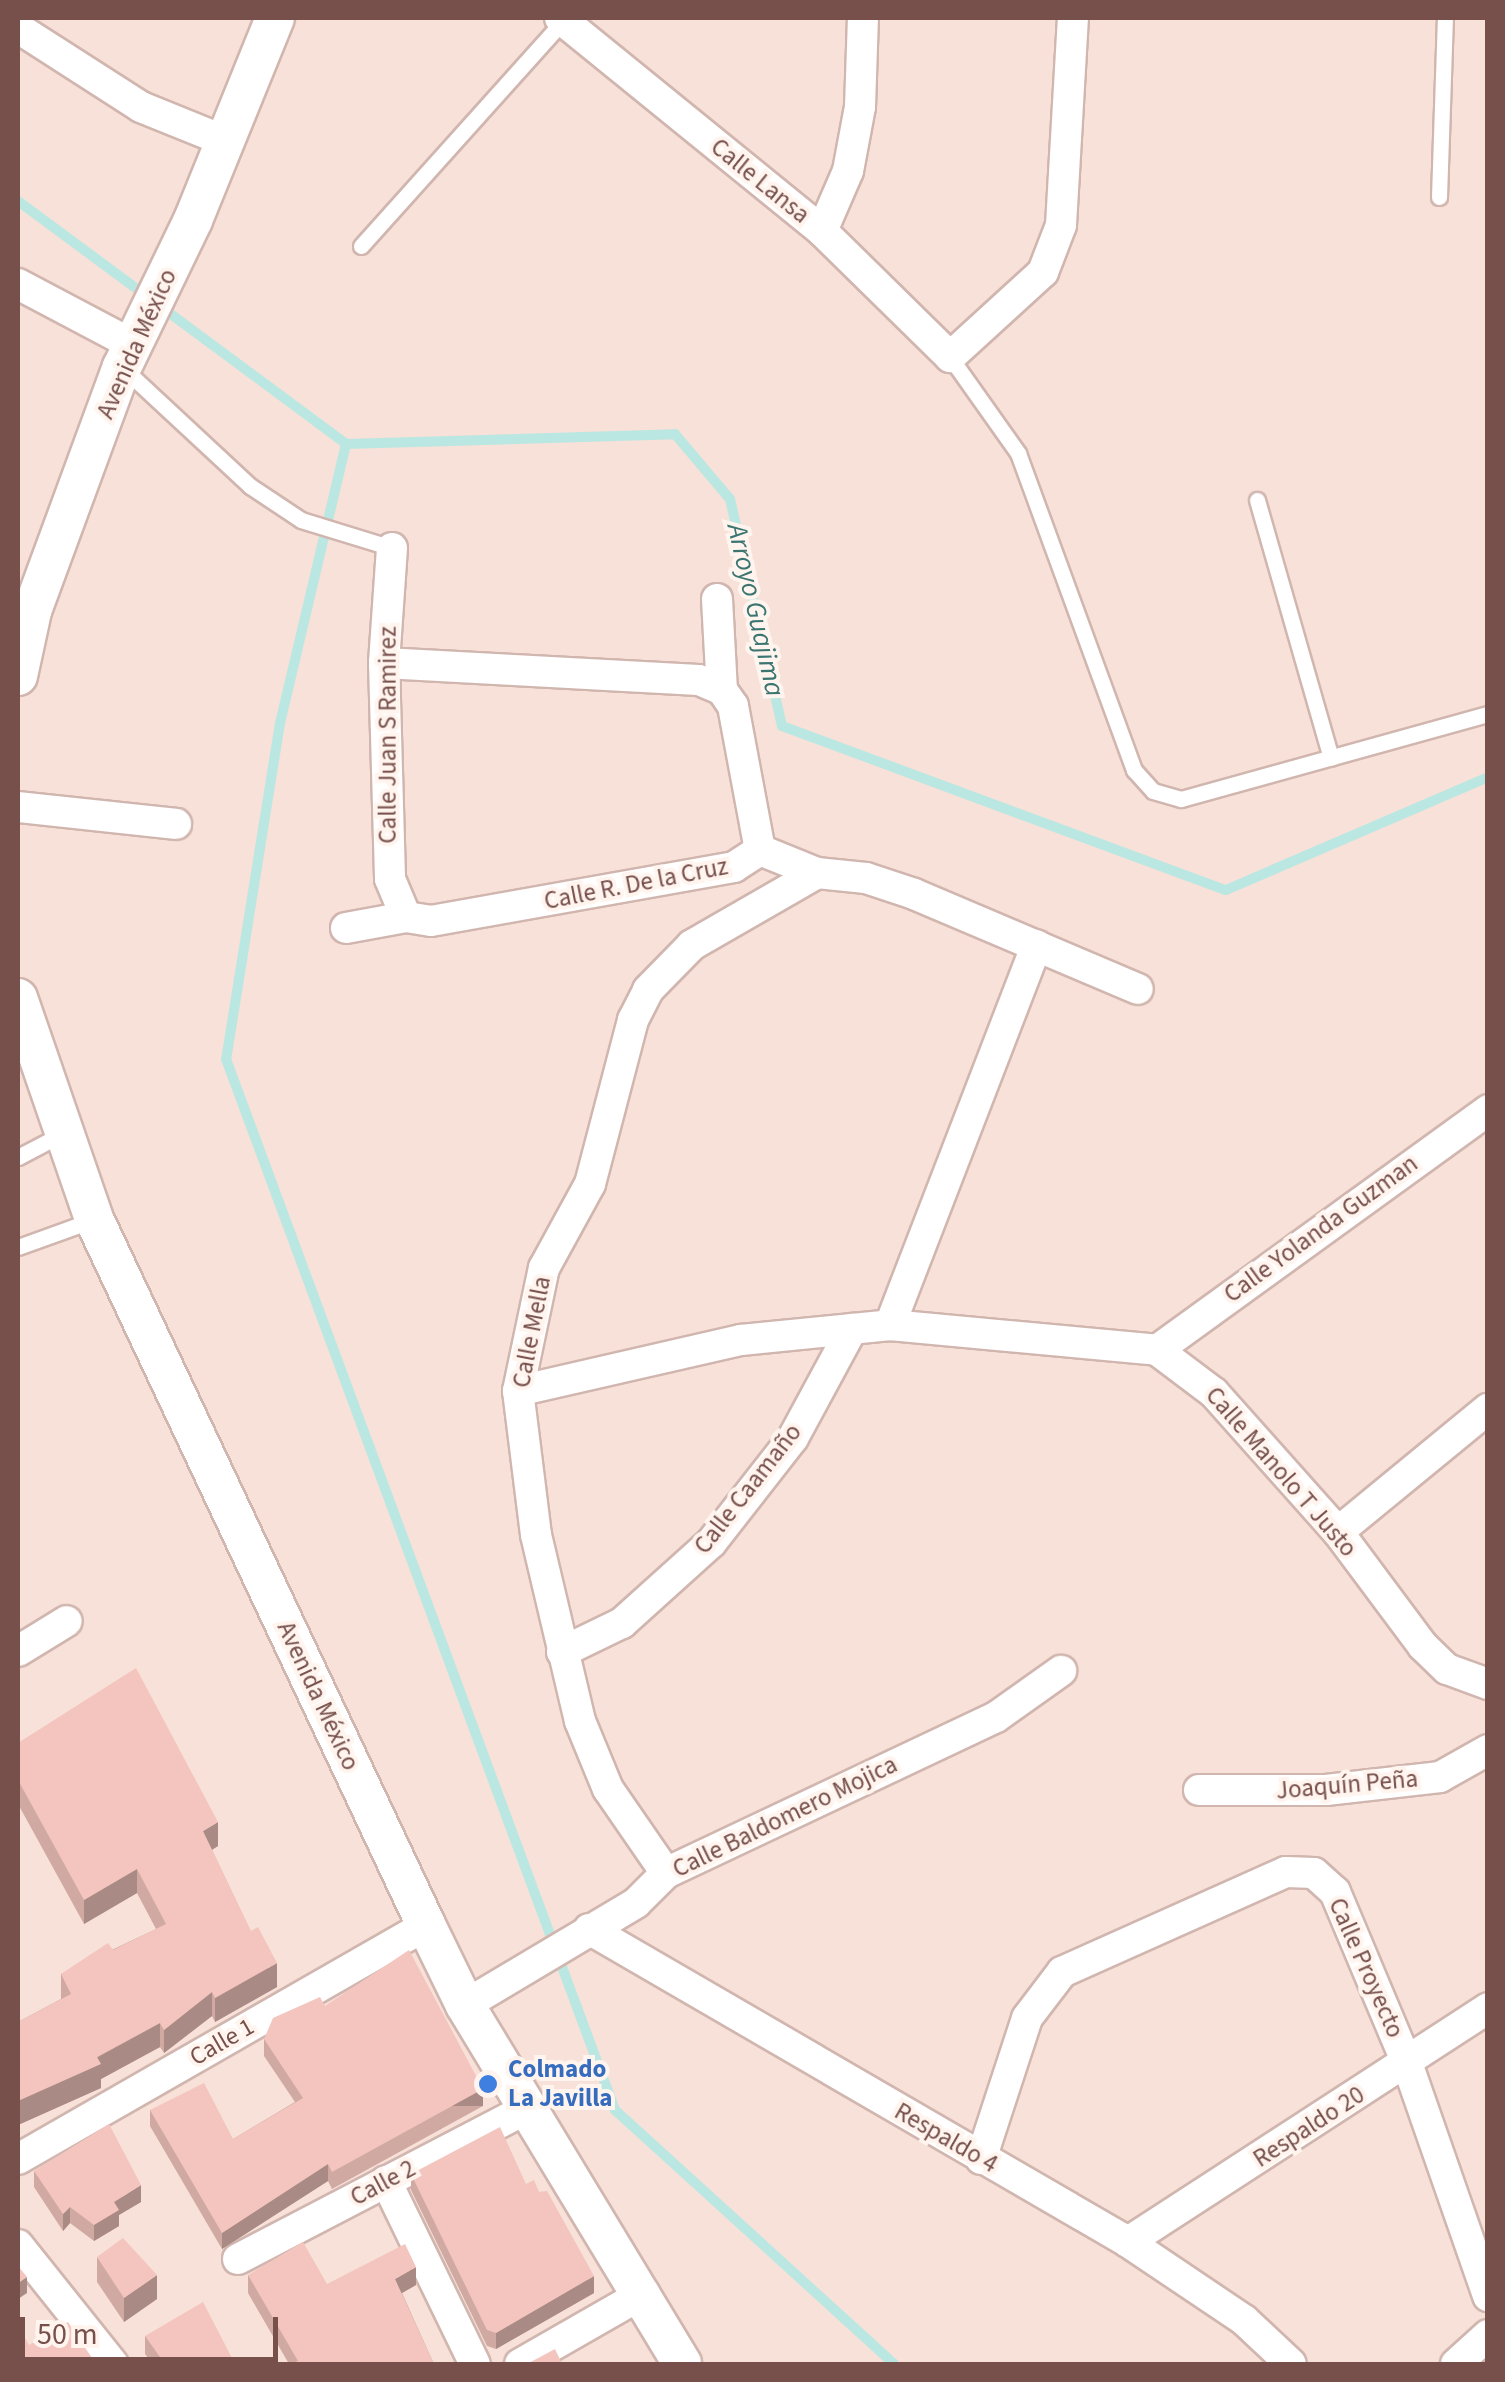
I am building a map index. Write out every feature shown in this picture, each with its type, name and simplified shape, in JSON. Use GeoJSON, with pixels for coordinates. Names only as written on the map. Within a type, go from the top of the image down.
{"type":"FeatureCollection","features":[{"type":"Feature","properties":{"kind":"street","name":"Avenida México"},"geometry":{"type":"LineString","coordinates":[[18,676],[32,611],[128,356],[193,220],[275,18]]}},
{"type":"Feature","properties":{"kind":"street"},"geometry":{"type":"LineString","coordinates":[[822,231],[848,171],[860,107],[863,18]]}},
{"type":"Feature","properties":{"kind":"street"},"geometry":{"type":"LineString","coordinates":[[950,357],[1043,272],[1061,224],[1073,18]]}},
{"type":"Feature","properties":{"kind":"street","name":"Calle Lansa"},"geometry":{"type":"LineString","coordinates":[[562,19],[822,231],[950,357]]}},
{"type":"Feature","properties":{"kind":"street"},"geometry":{"type":"LineString","coordinates":[[18,28],[141,107],[225,140]]}},
{"type":"Feature","properties":{"kind":"street"},"geometry":{"type":"LineString","coordinates":[[18,284],[128,356]]}},
{"type":"Feature","properties":{"kind":"street","name":"Calle Juan S Ramirez"},"geometry":{"type":"LineString","coordinates":[[392,548],[384,662],[390,879],[406,917]]}},
{"type":"Feature","properties":{"kind":"street"},"geometry":{"type":"LineString","coordinates":[[717,600],[722,690],[733,706],[760,850]]}},
{"type":"Feature","properties":{"kind":"street"},"geometry":{"type":"LineString","coordinates":[[384,662],[698,680],[722,690]]}},
{"type":"Feature","properties":{"kind":"street"},"geometry":{"type":"LineString","coordinates":[[18,807],[176,824]]}},
{"type":"Feature","properties":{"kind":"street","name":"Calle R. De la Cruz"},"geometry":{"type":"LineString","coordinates":[[346,928],[406,917],[430,921],[734,867],[760,850],[817,873],[882,883],[1138,988]]}},
{"type":"Feature","properties":{"kind":"street","name":"Calle Mella"},"geometry":{"type":"LineString","coordinates":[[666,1873],[608,1789],[562,1652],[524,1468],[518,1391],[544,1268],[590,1184],[633,1020],[648,990],[692,945],[817,873]]}},
{"type":"Feature","properties":{"kind":"street"},"geometry":{"type":"LineString","coordinates":[[890,1325],[1036,945]]}},
{"type":"Feature","properties":{"kind":"street","name":"Avenida México"},"geometry":{"type":"LineString","coordinates":[[18,998],[60,1136],[94,1220],[426,1925],[465,2005],[644,2293],[682,2364]]}},
{"type":"Feature","properties":{"kind":"street","name":"Calle Yolanda Guzman"},"geometry":{"type":"LineString","coordinates":[[1157,1350],[1488,1110]]}},
{"type":"Feature","properties":{"kind":"street"},"geometry":{"type":"LineString","coordinates":[[518,1391],[741,1340],[890,1325],[1157,1350]]}},
{"type":"Feature","properties":{"kind":"street","name":"Calle Caamaño"},"geometry":{"type":"LineString","coordinates":[[562,1652],[622,1623],[711,1543],[793,1438],[852,1329]]}},
{"type":"Feature","properties":{"kind":"street","name":"Calle Manolo T Justo"},"geometry":{"type":"LineString","coordinates":[[1157,1350],[1214,1394],[1338,1532],[1422,1646],[1447,1669],[1488,1684]]}},
{"type":"Feature","properties":{"kind":"street"},"geometry":{"type":"LineString","coordinates":[[1338,1532],[1488,1408]]}},
{"type":"Feature","properties":{"kind":"street"},"geometry":{"type":"LineString","coordinates":[[18,1650],[67,1621]]}},
{"type":"Feature","properties":{"kind":"street","name":"Calle Baldomero Mojica"},"geometry":{"type":"LineString","coordinates":[[465,2005],[636,1903],[666,1873],[996,1717],[1060,1671]]}},
{"type":"Feature","properties":{"kind":"street","name":"Joaquín Peña"},"geometry":{"type":"LineString","coordinates":[[1200,1790],[1326,1790],[1440,1776],[1488,1750]]}},
{"type":"Feature","properties":{"kind":"street","name":"Calle Proyecto"},"geometry":{"type":"LineString","coordinates":[[981,2159],[1027,2018],[1062,1972],[1286,1872],[1314,1873],[1335,1892],[1408,2064],[1488,2296]]}},
{"type":"Feature","properties":{"kind":"street","name":"Calle 1"},"geometry":{"type":"LineString","coordinates":[[18,2160],[426,1925]]}},
{"type":"Feature","properties":{"kind":"street","name":"Respaldo 4"},"geometry":{"type":"LineString","coordinates":[[589,1929],[1128,2242],[1244,2320],[1291,2364]]}},
{"type":"Feature","properties":{"kind":"street","name":"Respaldo 20"},"geometry":{"type":"LineString","coordinates":[[1128,2242],[1408,2064],[1488,2008]]}},
{"type":"Feature","properties":{"kind":"street","name":"Calle 2"},"geometry":{"type":"LineString","coordinates":[[238,2259],[528,2108]]}},
{"type":"Feature","properties":{"kind":"street"},"geometry":{"type":"LineString","coordinates":[[386,2181],[475,2364]]}},
{"type":"Feature","properties":{"kind":"street"},"geometry":{"type":"LineString","coordinates":[[18,2245],[113,2364]]}},
{"type":"Feature","properties":{"kind":"street"},"geometry":{"type":"LineString","coordinates":[[520,2364],[644,2293]]}},
{"type":"Feature","properties":{"kind":"street"},"geometry":{"type":"LineString","coordinates":[[1456,2364],[1488,2335]]}},
{"type":"Feature","properties":{"kind":"lane"},"geometry":{"type":"LineString","coordinates":[[1439,197],[1445,18]]}},
{"type":"Feature","properties":{"kind":"lane"},"geometry":{"type":"LineString","coordinates":[[361,246],[562,19]]}},
{"type":"Feature","properties":{"kind":"lane"},"geometry":{"type":"LineString","coordinates":[[128,356],[250,486],[301,520],[392,548]]}},
{"type":"Feature","properties":{"kind":"lane"},"geometry":{"type":"LineString","coordinates":[[950,357],[1018,453],[1134,770],[1153,791],[1181,799],[1488,714]]}},
{"type":"Feature","properties":{"kind":"lane"},"geometry":{"type":"LineString","coordinates":[[1258,500],[1331,758]]}},
{"type":"Feature","properties":{"kind":"lane"},"geometry":{"type":"LineString","coordinates":[[18,1157],[60,1136]]}},
{"type":"Feature","properties":{"kind":"lane"},"geometry":{"type":"LineString","coordinates":[[18,1246],[94,1220]]}},
{"type":"Feature","properties":{"kind":"shaded area"},"geometry":{"type":"Polygon","coordinates":[[[18,18],[1487,18],[1487,2364],[18,2364],[18,18]]]}},
{"type":"Feature","properties":{"kind":"building"},"geometry":{"type":"Polygon","coordinates":[[[136,1668],[218,1822],[203,1831],[251,1931],[258,1927],[277,1963],[215,1998],[212,1992],[164,2030],[160,2023],[97,2057],[101,2064],[18,2101],[18,2022],[71,1994],[61,1974],[108,1943],[113,1950],[166,1924],[137,1869],[84,1900],[18,1780],[18,1743],[136,1668]]]}},
{"type":"Feature","properties":{"kind":"building"},"geometry":{"type":"Polygon","coordinates":[[[409,1950],[483,2089],[332,2172],[328,2164],[222,2233],[150,2110],[204,2083],[233,2139],[303,2098],[264,2039],[273,2018],[320,1997],[325,2006],[409,1950]]]}},
{"type":"Feature","properties":{"kind":"building"},"geometry":{"type":"Polygon","coordinates":[[[109,2124],[141,2185],[114,2202],[119,2210],[94,2225],[70,2207],[63,2214],[34,2171],[109,2124]]]}},
{"type":"Feature","properties":{"kind":"building"},"geometry":{"type":"Polygon","coordinates":[[[500,2127],[526,2184],[534,2180],[539,2192],[547,2191],[594,2276],[496,2333],[487,2330],[411,2174],[500,2127]]]}},
{"type":"Feature","properties":{"kind":"building"},"geometry":{"type":"Polygon","coordinates":[[[123,2238],[157,2275],[124,2298],[97,2257],[123,2238]]]}},
{"type":"Feature","properties":{"kind":"building"},"geometry":{"type":"Polygon","coordinates":[[[303,2242],[327,2284],[405,2244],[416,2267],[395,2279],[434,2364],[291,2364],[298,2361],[248,2275],[303,2242]]]}},
{"type":"Feature","properties":{"kind":"building"},"geometry":{"type":"Polygon","coordinates":[[[18,2266],[27,2277],[18,2283],[18,2266]]]}},
{"type":"Feature","properties":{"kind":"building"},"geometry":{"type":"Polygon","coordinates":[[[203,2302],[235,2364],[165,2364],[145,2336],[203,2302]]]}},
{"type":"Feature","properties":{"kind":"building"},"geometry":{"type":"Polygon","coordinates":[[[68,2322],[96,2364],[18,2364],[18,2325],[29,2345],[68,2322]]]}},
{"type":"Feature","properties":{"kind":"building"},"geometry":{"type":"Polygon","coordinates":[[[555,2349],[562,2364],[527,2364],[555,2349]]]}},
{"type":"Feature","properties":{"kind":"waterway","name":"Arroyo Guajima"},"geometry":{"type":"LineString","coordinates":[[18,201],[346,444],[675,434],[730,499],[782,726],[1226,890],[1488,777]]}},
{"type":"Feature","properties":{"kind":"waterway"},"geometry":{"type":"LineString","coordinates":[[346,444],[280,723],[226,1059],[615,2110],[894,2364]]}},
{"type":"Feature","properties":{"kind":"place","name":"Colmado La Javilla"},"geometry":{"type":"Point","coordinates":[488,2084]}}]}
